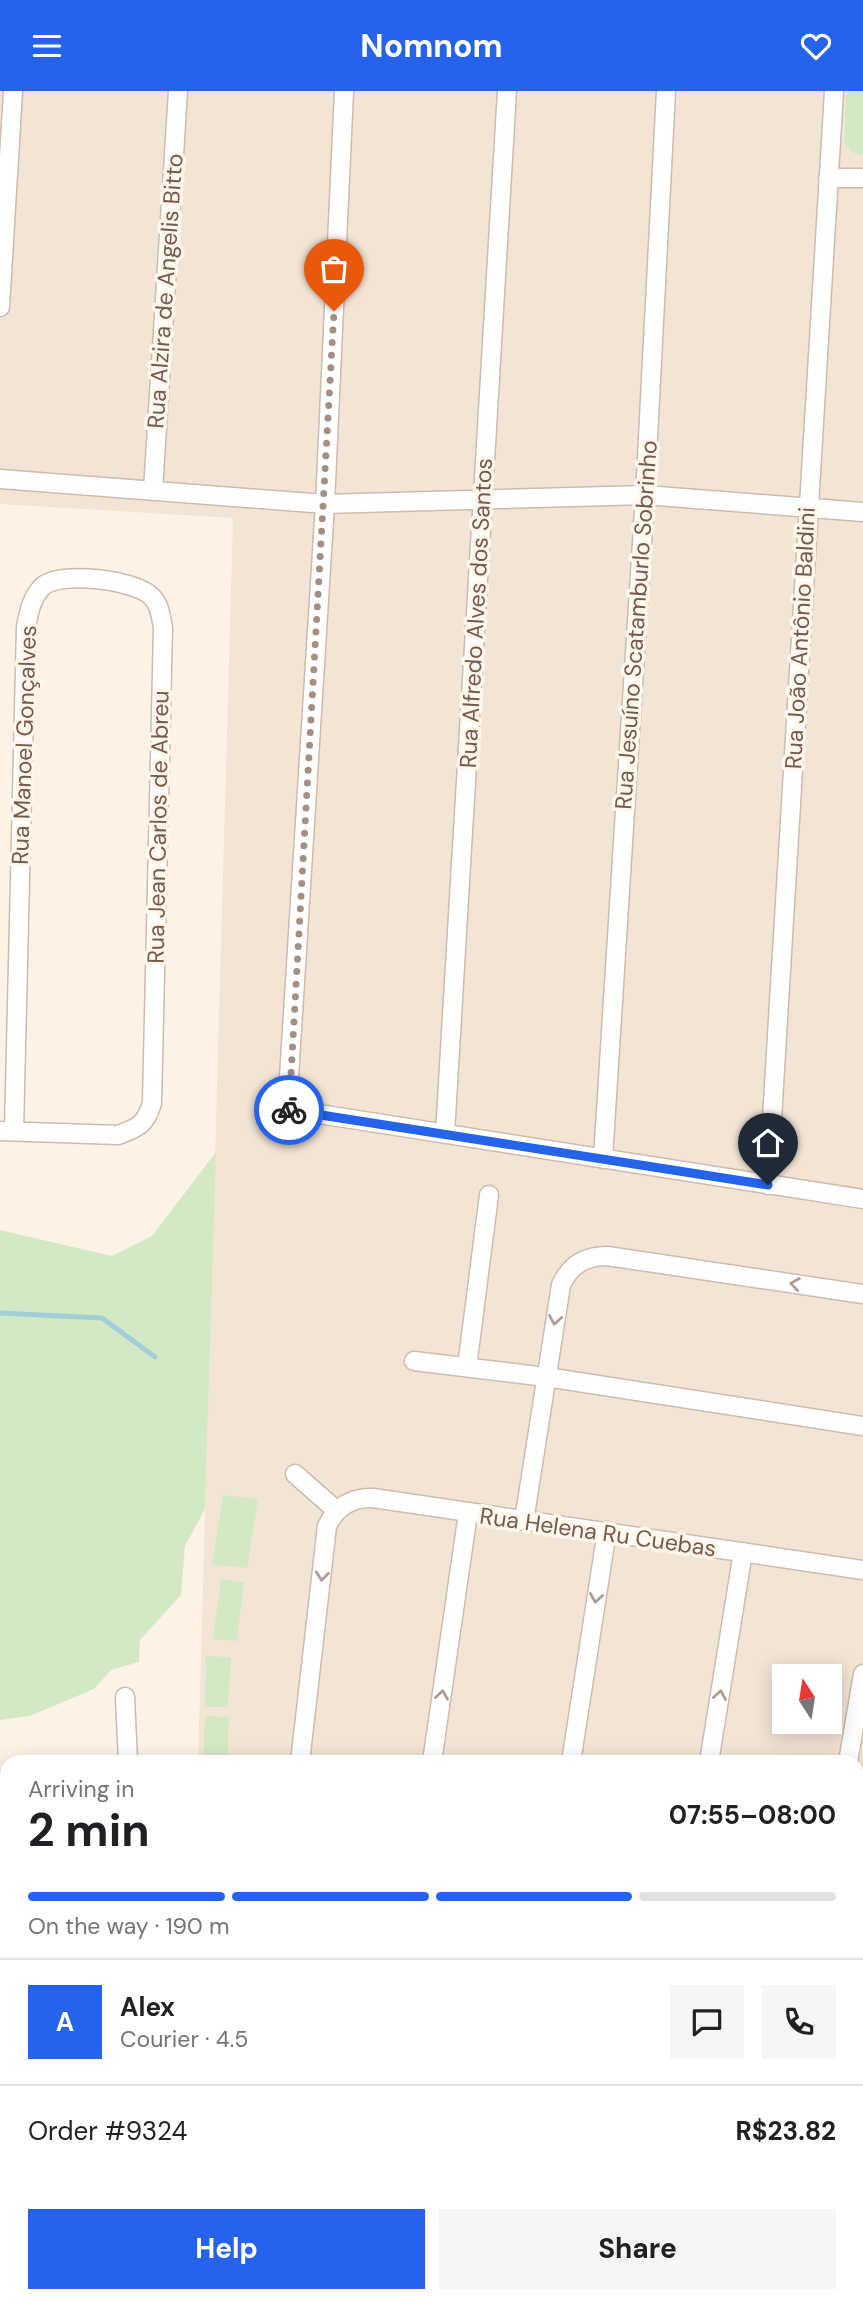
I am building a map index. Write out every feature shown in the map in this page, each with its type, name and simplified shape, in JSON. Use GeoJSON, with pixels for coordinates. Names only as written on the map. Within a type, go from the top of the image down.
{"type":"FeatureCollection","features":[{"type":"Feature","properties":{"kind":"street"},"geometry":{"type":"LineString","coordinates":[[0,307],[13,91]]}},
{"type":"Feature","properties":{"kind":"street","name":"Rua Alzira de Angelis Bitto"},"geometry":{"type":"LineString","coordinates":[[153,491],[178,91]]}},
{"type":"Feature","properties":{"kind":"street"},"geometry":{"type":"LineString","coordinates":[[344,91],[325,504],[287,1109],[863,1199]]}},
{"type":"Feature","properties":{"kind":"street","name":"Rua Alfredo Alves dos Santos"},"geometry":{"type":"LineString","coordinates":[[445,1134],[507,91]]}},
{"type":"Feature","properties":{"kind":"street","name":"Rua Jesuíno Scatamburlo Sobrinho"},"geometry":{"type":"LineString","coordinates":[[603,1159],[645,495],[666,91]]}},
{"type":"Feature","properties":{"kind":"street","name":"Rua João Antônio Baldini"},"geometry":{"type":"LineString","coordinates":[[768,1185],[834,91]]}},
{"type":"Feature","properties":{"kind":"street"},"geometry":{"type":"LineString","coordinates":[[828,179],[863,178]]}},
{"type":"Feature","properties":{"kind":"street"},"geometry":{"type":"LineString","coordinates":[[0,479],[325,504],[645,495],[863,512]]}},
{"type":"Feature","properties":{"kind":"street","name":"Rua Manoel Gonçalves"},"geometry":{"type":"LineString","coordinates":[[7,1131],[26,627],[31,603],[44,585],[63,578],[95,580]]}},
{"type":"Feature","properties":{"kind":"street","name":"Rua Jean Carlos de Abreu"},"geometry":{"type":"LineString","coordinates":[[7,1131],[118,1135],[136,1129],[147,1120],[152,1103],[163,628],[154,598],[140,587],[95,580]]}},
{"type":"Feature","properties":{"kind":"street"},"geometry":{"type":"LineString","coordinates":[[467,1367],[489,1195]]}},
{"type":"Feature","properties":{"kind":"street"},"geometry":{"type":"LineString","coordinates":[[524,1521],[561,1285],[573,1267],[592,1257],[607,1256],[863,1294]]}},
{"type":"Feature","properties":{"kind":"street"},"geometry":{"type":"LineString","coordinates":[[414,1361],[546,1377],[863,1426]]}},
{"type":"Feature","properties":{"kind":"street"},"geometry":{"type":"LineString","coordinates":[[295,1473],[337,1511],[327,1526],[301,1755]]}},
{"type":"Feature","properties":{"kind":"street","name":"Rua Helena Ru Cuebas"},"geometry":{"type":"LineString","coordinates":[[337,1511],[352,1501],[366,1498],[863,1570]]}},
{"type":"Feature","properties":{"kind":"street"},"geometry":{"type":"LineString","coordinates":[[433,1755],[468,1513]]}},
{"type":"Feature","properties":{"kind":"street"},"geometry":{"type":"LineString","coordinates":[[572,1755],[607,1531]]}},
{"type":"Feature","properties":{"kind":"street"},"geometry":{"type":"LineString","coordinates":[[710,1755],[743,1552]]}},
{"type":"Feature","properties":{"kind":"street"},"geometry":{"type":"LineString","coordinates":[[849,1755],[863,1674]]}},
{"type":"Feature","properties":{"kind":"street"},"geometry":{"type":"LineString","coordinates":[[125,1697],[128,1755]]}},
{"type":"Feature","properties":{"kind":"shaded area"},"geometry":{"type":"Polygon","coordinates":[[[0,91],[846,91],[844,143],[853,153],[863,156],[863,1755],[198,1755],[233,518],[0,504],[0,91]]]}},
{"type":"Feature","properties":{"kind":"green space"},"geometry":{"type":"Polygon","coordinates":[[[846,91],[863,91],[863,156],[853,153],[844,143],[846,91]]]}},
{"type":"Feature","properties":{"kind":"green space"},"geometry":{"type":"Polygon","coordinates":[[[216,1152],[205,1509],[185,1546],[181,1595],[140,1640],[139,1662],[111,1670],[94,1689],[30,1716],[0,1720],[0,1230],[112,1256],[152,1236],[216,1152]]]}},
{"type":"Feature","properties":{"kind":"green space"},"geometry":{"type":"Polygon","coordinates":[[[223,1495],[258,1499],[247,1568],[212,1565],[223,1495]]]}},
{"type":"Feature","properties":{"kind":"green space"},"geometry":{"type":"Polygon","coordinates":[[[221,1579],[244,1582],[237,1641],[213,1639],[221,1579]]]}},
{"type":"Feature","properties":{"kind":"green space"},"geometry":{"type":"Polygon","coordinates":[[[206,1656],[231,1657],[228,1707],[205,1707],[206,1656]]]}},
{"type":"Feature","properties":{"kind":"green space"},"geometry":{"type":"Polygon","coordinates":[[[205,1716],[229,1717],[227,1755],[203,1755],[205,1716]]]}},
{"type":"Feature","properties":{"kind":"waterway"},"geometry":{"type":"LineString","coordinates":[[0,1313],[102,1318],[155,1357]]}},
{"type":"Feature","properties":{"kind":"way so far"},"geometry":{"type":"LineString","coordinates":[[289,1110],[334,311]]}},
{"type":"Feature","properties":{"kind":"route"},"geometry":{"type":"LineString","coordinates":[[289,1110],[768,1185]]}}]}
